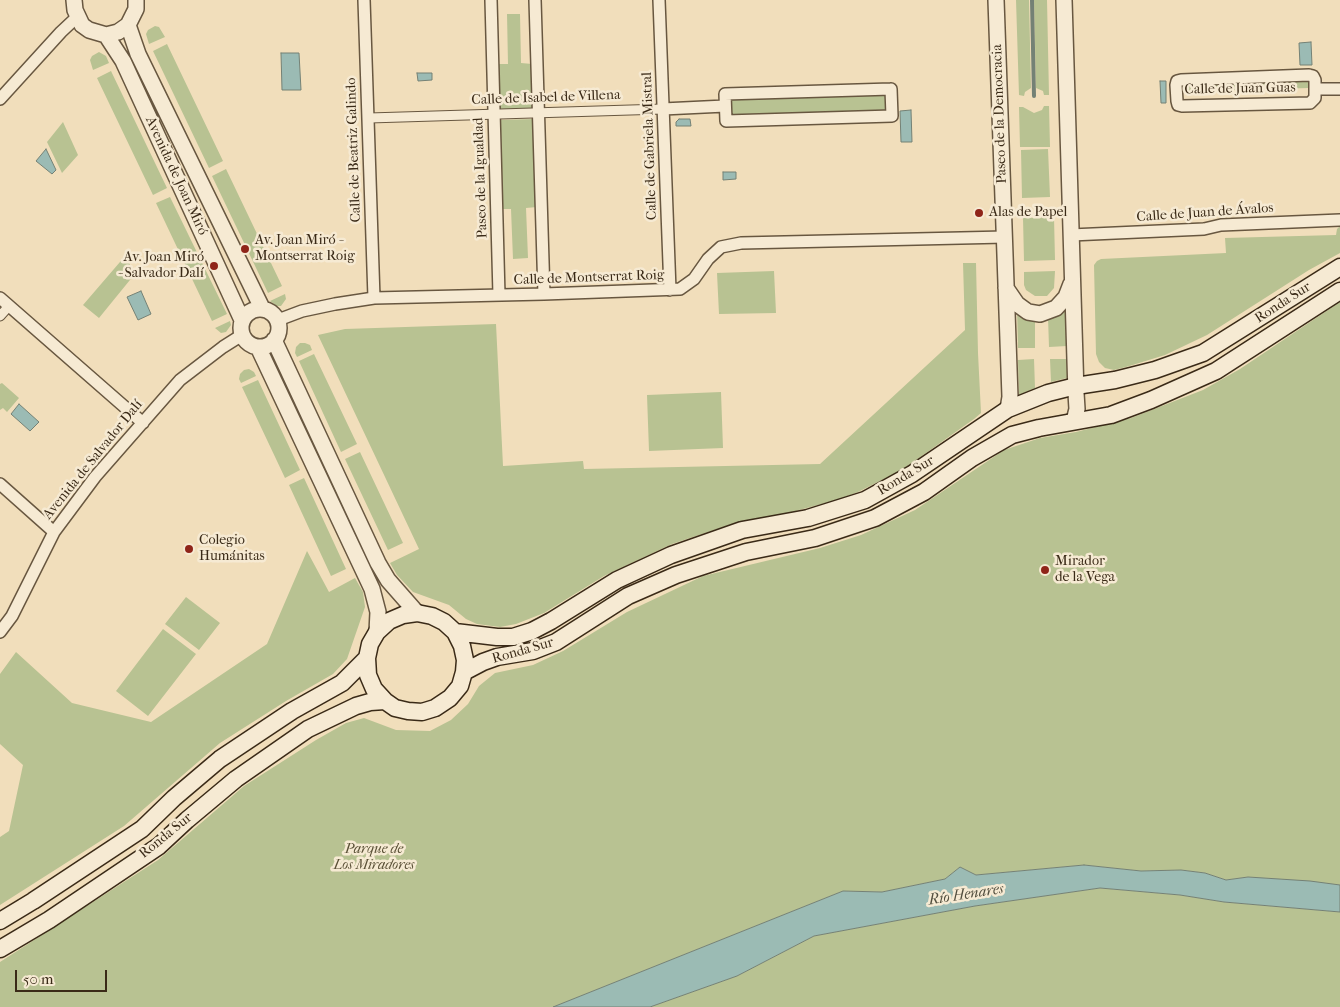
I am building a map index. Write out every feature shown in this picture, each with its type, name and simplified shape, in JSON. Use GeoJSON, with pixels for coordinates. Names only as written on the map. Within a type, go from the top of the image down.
{"type":"FeatureCollection","features":[{"type":"Feature","properties":{"kind":"main road","name":"Ronda Sur"},"geometry":{"type":"LineString","coordinates":[[454,632],[497,638],[513,637],[532,631],[552,621],[617,580],[671,555],[742,530],[808,518],[866,500],[912,474],[1008,409],[1039,396],[1076,386],[1115,380],[1155,370],[1203,353],[1340,267]]}},
{"type":"Feature","properties":{"kind":"main road","name":"Ronda Sur"},"geometry":{"type":"LineString","coordinates":[[464,672],[497,657],[533,651],[556,642],[628,596],[676,575],[746,552],[815,538],[875,518],[924,492],[972,458],[1012,435],[1110,415],[1151,400],[1216,371],[1340,290]]}},
{"type":"Feature","properties":{"kind":"main road","name":"Ronda Sur"},"geometry":{"type":"LineString","coordinates":[[377,632],[370,644],[366,658],[368,675],[374,689],[385,701],[395,708],[408,712],[422,712],[435,708],[450,698],[460,686],[465,660],[462,646],[454,632],[444,622],[432,616],[417,613]]}},
{"type":"Feature","properties":{"kind":"main road"},"geometry":{"type":"LineString","coordinates":[[377,632],[389,621],[403,615],[417,613]]}},
{"type":"Feature","properties":{"kind":"main road","name":"Ronda Sur"},"geometry":{"type":"LineString","coordinates":[[0,921],[142,829],[174,798],[220,759],[292,711],[342,683],[366,658]]}},
{"type":"Feature","properties":{"kind":"main road","name":"Ronda Sur"},"geometry":{"type":"LineString","coordinates":[[0,949],[49,920],[159,846],[186,820],[236,779],[308,729],[356,706],[385,701]]}},
{"type":"Feature","properties":{"kind":"street"},"geometry":{"type":"LineString","coordinates":[[74,0],[77,17],[89,30],[106,35],[118,32],[128,25],[136,9],[136,0]]}},
{"type":"Feature","properties":{"kind":"street","name":"Calle de Beatriz Galindo"},"geometry":{"type":"LineString","coordinates":[[364,0],[374,298]]}},
{"type":"Feature","properties":{"kind":"street","name":"Paseo de la Igualdad"},"geometry":{"type":"LineString","coordinates":[[491,0],[499,295]]}},
{"type":"Feature","properties":{"kind":"street"},"geometry":{"type":"LineString","coordinates":[[535,0],[544,294]]}},
{"type":"Feature","properties":{"kind":"street","name":"Calle de Gabriela Mistral"},"geometry":{"type":"LineString","coordinates":[[659,0],[670,290]]}},
{"type":"Feature","properties":{"kind":"street","name":"Paseo de la Democracia"},"geometry":{"type":"LineString","coordinates":[[996,0],[1010,397],[1008,409]]}},
{"type":"Feature","properties":{"kind":"street"},"geometry":{"type":"LineString","coordinates":[[1064,0],[1077,409],[1074,421]]}},
{"type":"Feature","properties":{"kind":"street"},"geometry":{"type":"LineString","coordinates":[[0,99],[66,26],[77,17]]}},
{"type":"Feature","properties":{"kind":"street","name":"Avenida de Joan Miró"},"geometry":{"type":"LineString","coordinates":[[128,25],[138,54],[262,308],[270,311],[278,320]]}},
{"type":"Feature","properties":{"kind":"street","name":"Avenida de Joan Miró"},"geometry":{"type":"LineString","coordinates":[[106,35],[123,61],[242,327]]}},
{"type":"Feature","properties":{"kind":"street","name":"Calle de Juan Guas"},"geometry":{"type":"LineString","coordinates":[[1309,75],[1313,76],[1315,80],[1315,89],[1315,98],[1310,102],[1182,106],[1178,105],[1176,85],[1181,80],[1309,75]]}},
{"type":"Feature","properties":{"kind":"street"},"geometry":{"type":"LineString","coordinates":[[891,89],[892,116],[726,121],[725,106],[725,94],[891,89]]}},
{"type":"Feature","properties":{"kind":"street","name":"Calle de Juan Guas"},"geometry":{"type":"LineString","coordinates":[[1315,89],[1340,89]]}},
{"type":"Feature","properties":{"kind":"street","name":"Calle de Isabel de Villena"},"geometry":{"type":"LineString","coordinates":[[368,118],[663,110],[725,106]]}},
{"type":"Feature","properties":{"kind":"street","name":"Calle de Juan de Ávalos"},"geometry":{"type":"LineString","coordinates":[[1071,234],[1204,229],[1221,225],[1340,220]]}},
{"type":"Feature","properties":{"kind":"street","name":"Calle de Montserrat Roig"},"geometry":{"type":"LineString","coordinates":[[278,320],[319,307],[374,298],[680,289],[694,279],[708,259],[721,247],[740,244],[1005,237]]}},
{"type":"Feature","properties":{"kind":"street"},"geometry":{"type":"LineString","coordinates":[[1006,288],[1017,304],[1028,312],[1040,314],[1056,308],[1066,297],[1072,280]]}},
{"type":"Feature","properties":{"kind":"street"},"geometry":{"type":"LineString","coordinates":[[0,298],[143,423]]}},
{"type":"Feature","properties":{"kind":"street"},"geometry":{"type":"LineString","coordinates":[[0,316],[9,306]]}},
{"type":"Feature","properties":{"kind":"street"},"geometry":{"type":"LineString","coordinates":[[262,308],[247,313],[242,327],[250,344],[267,346],[279,332],[278,320]]}},
{"type":"Feature","properties":{"kind":"street","name":"Avenida de Salvador Dalí"},"geometry":{"type":"LineString","coordinates":[[0,632],[12,616],[54,532],[95,477],[180,380],[223,347],[242,327]]}},
{"type":"Feature","properties":{"kind":"street"},"geometry":{"type":"LineString","coordinates":[[274,340],[378,563],[388,580],[417,613]]}},
{"type":"Feature","properties":{"kind":"street"},"geometry":{"type":"LineString","coordinates":[[258,346],[372,589],[378,612],[377,632]]}},
{"type":"Feature","properties":{"kind":"street"},"geometry":{"type":"LineString","coordinates":[[0,484],[54,532]]}},
{"type":"Feature","properties":{"kind":"green space"},"geometry":{"type":"Polygon","coordinates":[[[1016,0],[1029,0],[1031,88],[1025,92],[1024,96],[1019,95],[1016,0]]]}},
{"type":"Feature","properties":{"kind":"green space"},"geometry":{"type":"Polygon","coordinates":[[[1034,0],[1047,0],[1049,95],[1044,95],[1043,91],[1036,88],[1034,0]]]}},
{"type":"Feature","properties":{"kind":"green space"},"geometry":{"type":"Polygon","coordinates":[[[507,14],[520,14],[521,63],[532,64],[533,110],[497,110],[497,64],[508,64],[507,14]]]}},
{"type":"Feature","properties":{"kind":"green space"},"geometry":{"type":"Polygon","coordinates":[[[155,26],[159,27],[165,37],[149,44],[146,34],[148,30],[155,26]]]}},
{"type":"Feature","properties":{"kind":"green space"},"geometry":{"type":"Polygon","coordinates":[[[167,44],[223,161],[209,168],[153,51],[167,44]]]}},
{"type":"Feature","properties":{"kind":"green space"},"geometry":{"type":"Polygon","coordinates":[[[99,52],[106,56],[109,63],[93,70],[90,60],[92,56],[99,52]]]}},
{"type":"Feature","properties":{"kind":"green space"},"geometry":{"type":"Polygon","coordinates":[[[111,71],[167,188],[153,195],[97,78],[111,71]]]}},
{"type":"Feature","properties":{"kind":"green space"},"geometry":{"type":"Polygon","coordinates":[[[1308,81],[1308,88],[1181,92],[1181,85],[1308,81]]]}},
{"type":"Feature","properties":{"kind":"green space"},"geometry":{"type":"Polygon","coordinates":[[[885,94],[886,111],[732,115],[731,99],[885,94]]]}},
{"type":"Feature","properties":{"kind":"green space"},"geometry":{"type":"Polygon","coordinates":[[[1044,106],[1049,106],[1050,147],[1020,147],[1019,107],[1034,113],[1042,110],[1044,106]]]}},
{"type":"Feature","properties":{"kind":"green space"},"geometry":{"type":"Polygon","coordinates":[[[534,119],[537,207],[526,208],[528,258],[513,259],[511,209],[501,209],[498,120],[534,119]]]}},
{"type":"Feature","properties":{"kind":"green space"},"geometry":{"type":"Polygon","coordinates":[[[63,122],[78,155],[62,173],[47,142],[63,122]]]}},
{"type":"Feature","properties":{"kind":"green space"},"geometry":{"type":"Polygon","coordinates":[[[1048,149],[1050,197],[1022,198],[1021,150],[1048,149]]]}},
{"type":"Feature","properties":{"kind":"green space"},"geometry":{"type":"Polygon","coordinates":[[[226,169],[282,286],[268,293],[212,176],[226,169]]]}},
{"type":"Feature","properties":{"kind":"green space"},"geometry":{"type":"Polygon","coordinates":[[[170,197],[227,314],[212,321],[156,203],[170,197]]]}},
{"type":"Feature","properties":{"kind":"green space"},"geometry":{"type":"Polygon","coordinates":[[[1054,217],[1055,260],[1024,261],[1023,218],[1054,217]]]}},
{"type":"Feature","properties":{"kind":"green space"},"geometry":{"type":"Polygon","coordinates":[[[1340,226],[1340,253],[1309,270],[1207,335],[1165,355],[1114,370],[1105,368],[1099,362],[1096,354],[1094,265],[1097,261],[1101,259],[1226,253],[1225,238],[1336,235],[1337,229],[1340,226]]]}},
{"type":"Feature","properties":{"kind":"green space"},"geometry":{"type":"Polygon","coordinates":[[[126,255],[134,275],[99,318],[83,305],[126,255]]]}},
{"type":"Feature","properties":{"kind":"green space"},"geometry":{"type":"Polygon","coordinates":[[[963,263],[976,263],[981,413],[974,419],[902,470],[858,492],[792,512],[732,524],[672,544],[604,576],[544,613],[516,624],[500,627],[477,624],[466,619],[449,605],[413,592],[397,575],[390,563],[419,549],[318,335],[345,329],[496,324],[503,466],[583,461],[584,469],[820,464],[965,330],[963,263]]]}},
{"type":"Feature","properties":{"kind":"green space"},"geometry":{"type":"Polygon","coordinates":[[[774,271],[776,313],[719,314],[717,273],[774,271]]]}},
{"type":"Feature","properties":{"kind":"green space"},"geometry":{"type":"Polygon","coordinates":[[[1055,271],[1054,288],[1047,296],[1035,296],[1026,290],[1024,272],[1055,271]]]}},
{"type":"Feature","properties":{"kind":"green space"},"geometry":{"type":"Polygon","coordinates":[[[285,294],[286,299],[281,306],[277,306],[270,301],[285,294]]]}},
{"type":"Feature","properties":{"kind":"green space","name":"Parque de Los Miradores"},"geometry":{"type":"Polygon","coordinates":[[[1340,302],[1340,885],[1248,877],[1226,880],[1205,873],[1181,870],[1141,871],[1084,865],[976,875],[960,867],[945,879],[882,892],[843,891],[553,1007],[0,1007],[0,962],[158,860],[244,786],[346,723],[364,718],[396,730],[430,731],[451,720],[468,704],[479,686],[495,673],[533,665],[563,651],[627,612],[703,576],[820,548],[861,535],[915,510],[1004,450],[1040,438],[1076,432],[1131,418],[1203,390],[1240,369],[1340,302]]]}},
{"type":"Feature","properties":{"kind":"green space"},"geometry":{"type":"Polygon","coordinates":[[[1065,308],[1067,346],[1049,347],[1048,317],[1065,308]]]}},
{"type":"Feature","properties":{"kind":"green space"},"geometry":{"type":"Polygon","coordinates":[[[1017,310],[1035,318],[1035,348],[1018,348],[1017,310]]]}},
{"type":"Feature","properties":{"kind":"green space"},"geometry":{"type":"Polygon","coordinates":[[[230,321],[231,325],[226,332],[221,333],[215,328],[230,321]]]}},
{"type":"Feature","properties":{"kind":"green space"},"geometry":{"type":"Polygon","coordinates":[[[300,343],[310,345],[312,350],[297,357],[295,353],[296,347],[300,343]]]}},
{"type":"Feature","properties":{"kind":"green space"},"geometry":{"type":"Polygon","coordinates":[[[314,354],[357,444],[341,452],[299,361],[314,354]]]}},
{"type":"Feature","properties":{"kind":"green space"},"geometry":{"type":"Polygon","coordinates":[[[1034,359],[1035,388],[1019,395],[1018,360],[1034,359]]]}},
{"type":"Feature","properties":{"kind":"green space"},"geometry":{"type":"Polygon","coordinates":[[[1050,359],[1067,359],[1067,378],[1051,382],[1050,359]]]}},
{"type":"Feature","properties":{"kind":"green space"},"geometry":{"type":"Polygon","coordinates":[[[249,369],[256,376],[241,383],[239,379],[240,374],[244,370],[249,369]]]}},
{"type":"Feature","properties":{"kind":"green space"},"geometry":{"type":"Polygon","coordinates":[[[258,380],[300,470],[285,478],[242,387],[258,380]]]}},
{"type":"Feature","properties":{"kind":"green space"},"geometry":{"type":"Polygon","coordinates":[[[2,383],[19,398],[7,412],[3,408],[0,410],[0,384],[2,383]]]}},
{"type":"Feature","properties":{"kind":"green space"},"geometry":{"type":"Polygon","coordinates":[[[721,392],[723,448],[649,451],[647,395],[721,392]]]}},
{"type":"Feature","properties":{"kind":"green space"},"geometry":{"type":"Polygon","coordinates":[[[360,452],[403,543],[388,550],[345,459],[360,452]]]}},
{"type":"Feature","properties":{"kind":"green space"},"geometry":{"type":"Polygon","coordinates":[[[304,478],[346,569],[331,576],[289,485],[304,478]]]}},
{"type":"Feature","properties":{"kind":"green space"},"geometry":{"type":"Polygon","coordinates":[[[307,551],[329,592],[355,578],[363,592],[365,607],[347,659],[333,674],[220,743],[124,826],[0,905],[0,837],[9,831],[23,765],[0,744],[0,674],[16,652],[72,703],[151,722],[267,644],[307,551]]]}},
{"type":"Feature","properties":{"kind":"green space"},"geometry":{"type":"Polygon","coordinates":[[[186,597],[220,623],[199,650],[165,624],[186,597]]]}},
{"type":"Feature","properties":{"kind":"green space"},"geometry":{"type":"Polygon","coordinates":[[[163,629],[196,654],[148,716],[116,691],[163,629]]]}},
{"type":"Feature","properties":{"kind":"green space"},"geometry":{"type":"Polygon","coordinates":[[[1100,888],[1180,895],[1224,902],[1340,912],[1340,1007],[650,1007],[737,976],[814,936],[975,906],[1100,888]]]}},
{"type":"Feature","properties":{"kind":"water"},"geometry":{"type":"Polygon","coordinates":[[[1311,42],[1312,65],[1300,65],[1299,43],[1311,42]]]}},
{"type":"Feature","properties":{"kind":"water"},"geometry":{"type":"Polygon","coordinates":[[[281,53],[299,53],[301,90],[282,90],[281,53]]]}},
{"type":"Feature","properties":{"kind":"water"},"geometry":{"type":"Polygon","coordinates":[[[417,73],[432,73],[432,80],[418,81],[417,73]]]}},
{"type":"Feature","properties":{"kind":"water"},"geometry":{"type":"Polygon","coordinates":[[[1160,81],[1166,81],[1166,103],[1161,103],[1160,81]]]}},
{"type":"Feature","properties":{"kind":"water"},"geometry":{"type":"Polygon","coordinates":[[[911,110],[912,142],[901,142],[900,111],[911,110]]]}},
{"type":"Feature","properties":{"kind":"water"},"geometry":{"type":"Polygon","coordinates":[[[679,119],[690,119],[691,126],[676,126],[676,122],[679,119]]]}},
{"type":"Feature","properties":{"kind":"water"},"geometry":{"type":"Polygon","coordinates":[[[46,149],[56,170],[52,174],[36,161],[46,149]]]}},
{"type":"Feature","properties":{"kind":"water"},"geometry":{"type":"Polygon","coordinates":[[[723,172],[736,172],[736,179],[723,180],[723,172]]]}},
{"type":"Feature","properties":{"kind":"water"},"geometry":{"type":"Polygon","coordinates":[[[141,291],[151,314],[138,320],[127,297],[141,291]]]}},
{"type":"Feature","properties":{"kind":"water"},"geometry":{"type":"Polygon","coordinates":[[[19,404],[39,422],[30,431],[11,414],[19,404]]]}},
{"type":"Feature","properties":{"kind":"water","name":"Río Henares"},"geometry":{"type":"Polygon","coordinates":[[[1084,865],[1141,871],[1181,870],[1205,873],[1226,880],[1248,877],[1340,885],[1340,912],[1224,902],[1180,895],[1100,888],[975,906],[814,936],[737,976],[650,1007],[553,1007],[843,891],[882,892],[945,879],[960,867],[976,875],[1084,865]]]}},
{"type":"Feature","properties":{"kind":"waterway"},"geometry":{"type":"LineString","coordinates":[[1032,0],[1034,96]]}},
{"type":"Feature","properties":{"kind":"place","name":"Alas de Papel"},"geometry":{"type":"Point","coordinates":[979,213]}},
{"type":"Feature","properties":{"kind":"place","name":"Av. Joan Miró - Montserrat Roig"},"geometry":{"type":"Point","coordinates":[245,249]}},
{"type":"Feature","properties":{"kind":"place","name":"Av. Joan Miró - Salvador Dalí"},"geometry":{"type":"Point","coordinates":[214,266]}},
{"type":"Feature","properties":{"kind":"place","name":"Colegio Humánitas"},"geometry":{"type":"Point","coordinates":[189,549]}},
{"type":"Feature","properties":{"kind":"place","name":"Mirador de la Vega"},"geometry":{"type":"Point","coordinates":[1045,570]}}]}
